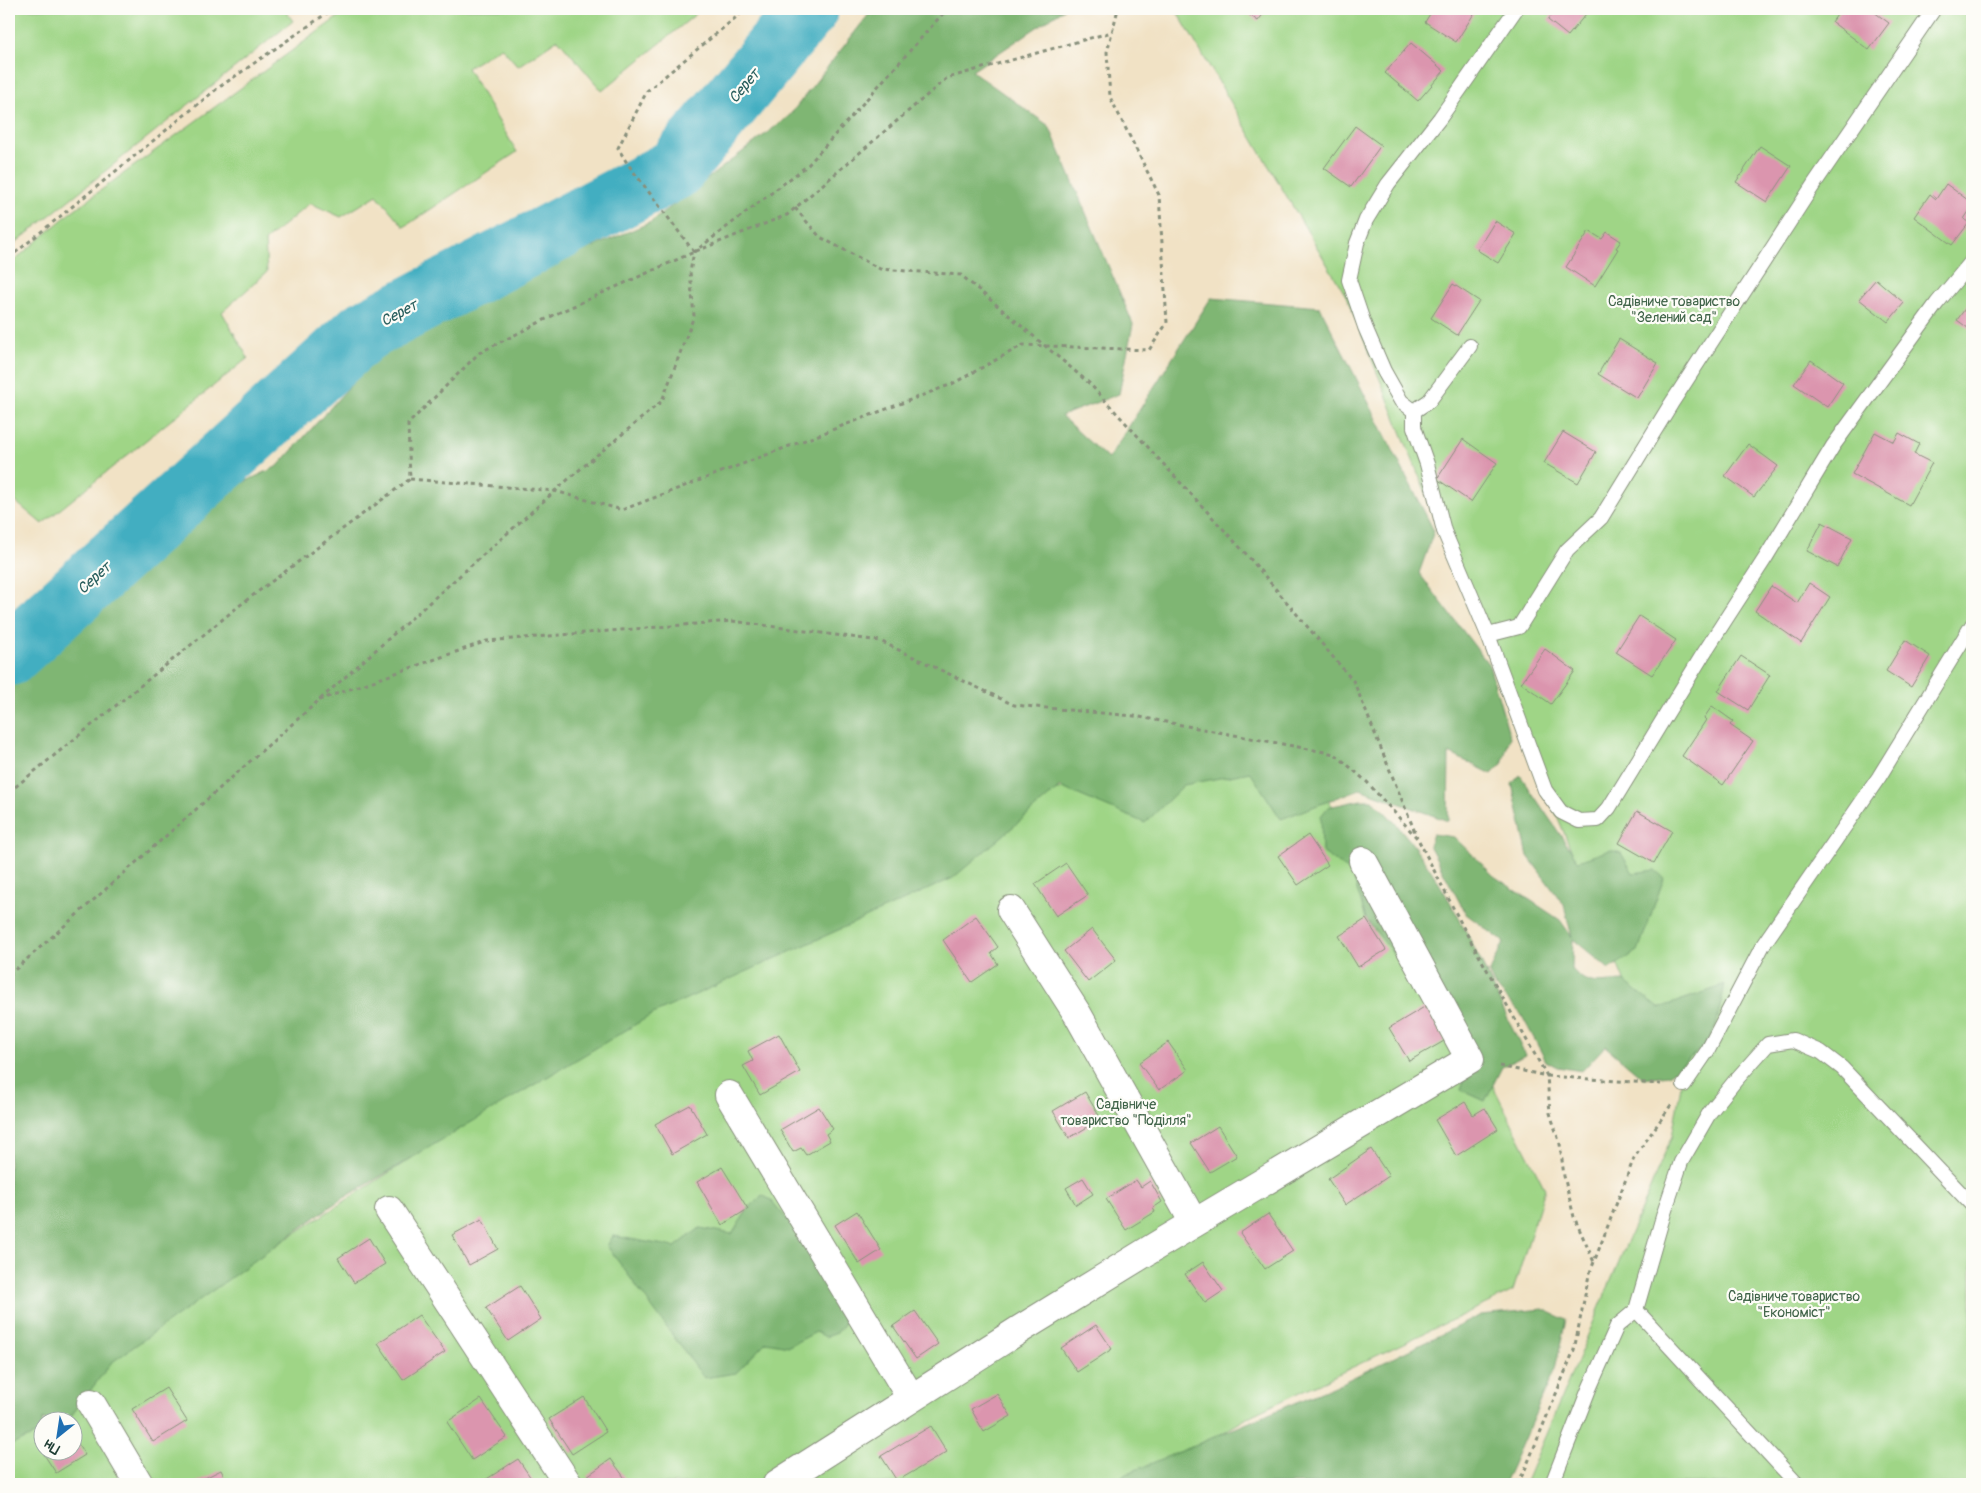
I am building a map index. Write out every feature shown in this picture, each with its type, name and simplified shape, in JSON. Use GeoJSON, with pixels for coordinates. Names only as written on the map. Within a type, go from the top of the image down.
{"type":"FeatureCollection","features":[{"type":"Feature","properties":{"kind":"street"},"geometry":{"type":"LineString","coordinates":[[778,1484],[911,1398],[1194,1223],[1470,1059],[1363,861]]}},
{"type":"Feature","properties":{"kind":"street"},"geometry":{"type":"LineString","coordinates":[[1011,910],[1078,1015],[1194,1223]]}},
{"type":"Feature","properties":{"kind":"street"},"geometry":{"type":"LineString","coordinates":[[729,1095],[911,1398]]}},
{"type":"Feature","properties":{"kind":"street"},"geometry":{"type":"LineString","coordinates":[[389,1210],[568,1484]]}},
{"type":"Feature","properties":{"kind":"street"},"geometry":{"type":"LineString","coordinates":[[91,1403],[139,1484]]}},
{"type":"Feature","properties":{"kind":"lane"},"geometry":{"type":"LineString","coordinates":[[1414,411],[1401,401],[1384,371],[1365,327],[1349,280],[1357,243],[1366,220],[1388,184],[1440,118],[1516,9]]}},
{"type":"Feature","properties":{"kind":"lane"},"geometry":{"type":"LineString","coordinates":[[1488,635],[1519,627],[1567,550],[1601,518],[1671,404],[1814,184],[1934,9]]}},
{"type":"Feature","properties":{"kind":"lane"},"geometry":{"type":"LineString","coordinates":[[1414,411],[1414,427],[1428,464],[1444,531],[1488,635],[1545,790],[1561,812],[1579,821],[1598,820],[1610,808],[1833,446],[1931,311],[1972,261]]}},
{"type":"Feature","properties":{"kind":"lane"},"geometry":{"type":"LineString","coordinates":[[1414,411],[1429,401],[1470,346]]}},
{"type":"Feature","properties":{"kind":"lane"},"geometry":{"type":"LineString","coordinates":[[1684,1085],[1708,1050],[1763,945],[1879,777],[1972,625]]}},
{"type":"Feature","properties":{"kind":"lane"},"geometry":{"type":"LineString","coordinates":[[1552,1484],[1589,1389],[1618,1326],[1636,1310],[1664,1213],[1682,1162],[1710,1112],[1768,1044],[1793,1040],[1821,1052],[1842,1068],[1972,1205]]}},
{"type":"Feature","properties":{"kind":"lane"},"geometry":{"type":"LineString","coordinates":[[1636,1310],[1797,1484]]}},
{"type":"Feature","properties":{"kind":"path"},"geometry":{"type":"LineString","coordinates":[[9,258],[218,88],[333,9]]}},
{"type":"Feature","properties":{"kind":"path"},"geometry":{"type":"LineString","coordinates":[[694,252],[627,163],[618,148],[647,91],[746,9]]}},
{"type":"Feature","properties":{"kind":"path"},"geometry":{"type":"LineString","coordinates":[[9,975],[555,491],[662,401],[694,316],[690,272],[694,252],[808,165],[947,9]]}},
{"type":"Feature","properties":{"kind":"path"},"geometry":{"type":"LineString","coordinates":[[9,792],[244,602],[410,479],[555,491],[622,510],[952,384],[1023,345],[1149,350],[1167,324],[1159,195],[1110,97],[1107,52],[1118,9]]}},
{"type":"Feature","properties":{"kind":"path"},"geometry":{"type":"LineString","coordinates":[[410,479],[408,424],[479,353],[560,312],[694,252],[787,215],[947,78],[1112,32]]}},
{"type":"Feature","properties":{"kind":"path"},"geometry":{"type":"LineString","coordinates":[[795,208],[820,237],[880,269],[961,275],[1089,383],[1247,555],[1354,682],[1418,839],[1464,929],[1546,1076],[1550,1113],[1560,1144],[1564,1176],[1574,1217],[1594,1262]]}},
{"type":"Feature","properties":{"kind":"path"},"geometry":{"type":"LineString","coordinates":[[319,700],[487,641],[732,621],[880,641],[1014,705],[1134,716],[1335,754],[1367,782],[1418,839]]}},
{"type":"Feature","properties":{"kind":"path"},"geometry":{"type":"LineString","coordinates":[[1470,1059],[1546,1076],[1684,1085]]}},
{"type":"Feature","properties":{"kind":"path"},"geometry":{"type":"LineString","coordinates":[[1518,1484],[1574,1350],[1589,1275],[1634,1158],[1684,1085]]}},
{"type":"Feature","properties":{"kind":"green space"},"geometry":{"type":"Polygon","coordinates":[[[9,9],[284,9],[293,21],[9,248],[9,9]]]}},
{"type":"Feature","properties":{"kind":"green space"},"geometry":{"type":"Polygon","coordinates":[[[349,9],[702,9],[602,91],[558,39],[518,66],[501,47],[467,68],[517,152],[404,227],[377,195],[341,217],[310,203],[265,241],[267,272],[222,312],[248,358],[42,524],[9,496],[9,265],[71,212],[349,9]]]}},
{"type":"Feature","properties":{"kind":"green space"},"geometry":{"type":"Polygon","coordinates":[[[873,9],[1064,9],[972,71],[1049,126],[1133,324],[1119,394],[1061,416],[1108,459],[1211,298],[1320,307],[1434,531],[1419,573],[1489,665],[1510,737],[1502,764],[1492,774],[1449,753],[1448,821],[1360,789],[1281,819],[1250,772],[1184,785],[1145,823],[1060,787],[953,878],[653,1014],[334,1204],[111,1363],[76,1410],[32,1410],[32,1436],[9,1446],[9,686],[177,514],[278,466],[401,329],[651,222],[789,116],[873,9]]]}},
{"type":"Feature","properties":{"kind":"green space","name":"Садівниче товариство \"Зелений сад\""},"geometry":{"type":"Polygon","coordinates":[[[1177,9],[1972,9],[1972,1484],[1525,1484],[1672,1136],[1682,1080],[1647,1037],[1346,296],[1177,9]]]}},
{"type":"Feature","properties":{"kind":"green space","name":"Садівниче товариство \"Поділля\""},"geometry":{"type":"Polygon","coordinates":[[[1207,750],[1300,772],[1372,846],[1545,1189],[1513,1291],[1252,1415],[1139,1484],[9,1484],[9,1422],[103,1357],[635,1014],[1002,805],[1207,750]]]}},
{"type":"Feature","properties":{"kind":"green space"},"geometry":{"type":"Polygon","coordinates":[[[1520,775],[1578,861],[1610,850],[1621,853],[1633,873],[1655,870],[1664,878],[1638,951],[1609,969],[1573,939],[1572,969],[1589,981],[1602,983],[1624,981],[1659,1008],[1725,985],[1716,1026],[1704,1046],[1669,1075],[1643,1078],[1605,1046],[1582,1071],[1557,1067],[1546,1061],[1521,1014],[1494,985],[1489,973],[1504,942],[1466,914],[1429,845],[1433,834],[1454,837],[1494,876],[1560,920],[1572,937],[1564,905],[1528,856],[1512,784],[1520,775]]]}},
{"type":"Feature","properties":{"kind":"green space"},"geometry":{"type":"Polygon","coordinates":[[[1361,800],[1372,800],[1397,825],[1420,854],[1440,885],[1477,953],[1525,1055],[1502,1067],[1485,1101],[1461,1090],[1470,1059],[1451,1026],[1366,919],[1352,873],[1322,852],[1321,816],[1328,807],[1361,800]]]}},
{"type":"Feature","properties":{"kind":"green space"},"geometry":{"type":"Polygon","coordinates":[[[762,1195],[771,1200],[803,1239],[841,1302],[844,1324],[837,1333],[826,1337],[816,1332],[789,1346],[766,1342],[736,1373],[704,1378],[607,1246],[613,1236],[675,1247],[700,1228],[732,1234],[748,1209],[762,1195]]]}},
{"type":"Feature","properties":{"kind":"green space"},"geometry":{"type":"Polygon","coordinates":[[[1543,1309],[1566,1320],[1555,1369],[1504,1484],[1112,1484],[1126,1474],[1333,1387],[1481,1315],[1543,1309]]]}},
{"type":"Feature","properties":{"kind":"building"},"geometry":{"type":"Polygon","coordinates":[[[1241,9],[1267,9],[1258,21],[1241,9]]]}},
{"type":"Feature","properties":{"kind":"building"},"geometry":{"type":"Polygon","coordinates":[[[1433,9],[1477,9],[1456,42],[1425,22],[1433,9]]]}},
{"type":"Feature","properties":{"kind":"building"},"geometry":{"type":"Polygon","coordinates":[[[1546,9],[1590,9],[1568,36],[1548,20],[1552,14],[1546,9]]]}},
{"type":"Feature","properties":{"kind":"building"},"geometry":{"type":"Polygon","coordinates":[[[1841,9],[1870,9],[1889,23],[1869,50],[1832,22],[1841,9]]]}},
{"type":"Feature","properties":{"kind":"building"},"geometry":{"type":"Polygon","coordinates":[[[1411,43],[1444,71],[1418,101],[1385,73],[1411,43]]]}},
{"type":"Feature","properties":{"kind":"building"},"geometry":{"type":"Polygon","coordinates":[[[1355,126],[1381,145],[1351,187],[1324,168],[1355,126]]]}},
{"type":"Feature","properties":{"kind":"building"},"geometry":{"type":"Polygon","coordinates":[[[1760,146],[1791,166],[1767,202],[1736,182],[1760,146]]]}},
{"type":"Feature","properties":{"kind":"building"},"geometry":{"type":"Polygon","coordinates":[[[1946,184],[1972,203],[1972,207],[1964,219],[1969,223],[1952,245],[1914,217],[1930,194],[1936,199],[1946,184]]]}},
{"type":"Feature","properties":{"kind":"building"},"geometry":{"type":"Polygon","coordinates":[[[1495,221],[1516,234],[1498,263],[1477,250],[1495,221]]]}},
{"type":"Feature","properties":{"kind":"building"},"geometry":{"type":"Polygon","coordinates":[[[1589,231],[1602,239],[1607,232],[1621,241],[1595,286],[1566,267],[1589,231]]]}},
{"type":"Feature","properties":{"kind":"building"},"geometry":{"type":"Polygon","coordinates":[[[1876,279],[1904,303],[1888,322],[1859,299],[1876,279]]]}},
{"type":"Feature","properties":{"kind":"building"},"geometry":{"type":"Polygon","coordinates":[[[1453,284],[1479,301],[1457,335],[1431,318],[1453,284]]]}},
{"type":"Feature","properties":{"kind":"building"},"geometry":{"type":"Polygon","coordinates":[[[1972,299],[1972,331],[1957,320],[1972,299]]]}},
{"type":"Feature","properties":{"kind":"building"},"geometry":{"type":"Polygon","coordinates":[[[1619,339],[1658,363],[1637,398],[1598,374],[1619,339]]]}},
{"type":"Feature","properties":{"kind":"building"},"geometry":{"type":"Polygon","coordinates":[[[1811,360],[1843,383],[1827,407],[1794,384],[1811,360]]]}},
{"type":"Feature","properties":{"kind":"building"},"geometry":{"type":"Polygon","coordinates":[[[1563,432],[1596,452],[1578,483],[1544,463],[1563,432]]]}},
{"type":"Feature","properties":{"kind":"building"},"geometry":{"type":"Polygon","coordinates":[[[1875,432],[1894,442],[1899,433],[1919,444],[1914,454],[1932,463],[1909,505],[1852,474],[1875,432]]]}},
{"type":"Feature","properties":{"kind":"building"},"geometry":{"type":"Polygon","coordinates":[[[1463,439],[1497,463],[1471,502],[1437,479],[1463,439]]]}},
{"type":"Feature","properties":{"kind":"building"},"geometry":{"type":"Polygon","coordinates":[[[1748,444],[1778,466],[1754,497],[1725,476],[1748,444]]]}},
{"type":"Feature","properties":{"kind":"building"},"geometry":{"type":"Polygon","coordinates":[[[1822,522],[1852,538],[1837,567],[1807,551],[1822,522]]]}},
{"type":"Feature","properties":{"kind":"building"},"geometry":{"type":"Polygon","coordinates":[[[1809,583],[1830,597],[1801,643],[1755,611],[1771,586],[1797,603],[1809,583]]]}},
{"type":"Feature","properties":{"kind":"building"},"geometry":{"type":"Polygon","coordinates":[[[1639,616],[1676,640],[1652,675],[1616,652],[1639,616]]]}},
{"type":"Feature","properties":{"kind":"building"},"geometry":{"type":"Polygon","coordinates":[[[1905,640],[1930,656],[1911,687],[1886,671],[1905,640]]]}},
{"type":"Feature","properties":{"kind":"building"},"geometry":{"type":"Polygon","coordinates":[[[1545,649],[1575,671],[1551,704],[1521,683],[1545,649]]]}},
{"type":"Feature","properties":{"kind":"building"},"geometry":{"type":"Polygon","coordinates":[[[1741,656],[1770,675],[1748,710],[1718,691],[1741,656]]]}},
{"type":"Feature","properties":{"kind":"building"},"geometry":{"type":"Polygon","coordinates":[[[1712,706],[1733,721],[1730,725],[1753,741],[1723,785],[1682,756],[1706,720],[1704,718],[1712,706]]]}},
{"type":"Feature","properties":{"kind":"building"},"geometry":{"type":"Polygon","coordinates":[[[1637,811],[1672,831],[1654,863],[1619,843],[1637,811]]]}},
{"type":"Feature","properties":{"kind":"building"},"geometry":{"type":"Polygon","coordinates":[[[1308,835],[1328,865],[1298,885],[1278,856],[1308,835]]]}},
{"type":"Feature","properties":{"kind":"building"},"geometry":{"type":"Polygon","coordinates":[[[1066,863],[1088,895],[1056,916],[1035,884],[1066,863]]]}},
{"type":"Feature","properties":{"kind":"building"},"geometry":{"type":"Polygon","coordinates":[[[976,916],[998,947],[991,953],[998,964],[972,982],[943,940],[976,916]]]}},
{"type":"Feature","properties":{"kind":"building"},"geometry":{"type":"Polygon","coordinates":[[[1366,919],[1386,950],[1358,967],[1339,936],[1366,919]]]}},
{"type":"Feature","properties":{"kind":"building"},"geometry":{"type":"Polygon","coordinates":[[[1092,929],[1116,960],[1088,982],[1064,951],[1092,929]]]}},
{"type":"Feature","properties":{"kind":"building"},"geometry":{"type":"Polygon","coordinates":[[[1426,1006],[1446,1040],[1409,1061],[1389,1028],[1426,1006]]]}},
{"type":"Feature","properties":{"kind":"building"},"geometry":{"type":"Polygon","coordinates":[[[779,1034],[800,1072],[760,1095],[743,1066],[753,1061],[748,1051],[779,1034]]]}},
{"type":"Feature","properties":{"kind":"building"},"geometry":{"type":"Polygon","coordinates":[[[1168,1042],[1188,1070],[1159,1090],[1139,1063],[1168,1042]]]}},
{"type":"Feature","properties":{"kind":"building"},"geometry":{"type":"Polygon","coordinates":[[[1085,1092],[1101,1119],[1069,1138],[1053,1111],[1085,1092]]]}},
{"type":"Feature","properties":{"kind":"building"},"geometry":{"type":"Polygon","coordinates":[[[1465,1102],[1473,1115],[1485,1108],[1498,1129],[1456,1156],[1435,1120],[1465,1102]]]}},
{"type":"Feature","properties":{"kind":"building"},"geometry":{"type":"Polygon","coordinates":[[[690,1105],[707,1134],[672,1154],[655,1124],[690,1105]]]}},
{"type":"Feature","properties":{"kind":"building"},"geometry":{"type":"Polygon","coordinates":[[[819,1107],[833,1129],[826,1134],[830,1141],[806,1155],[801,1148],[793,1152],[780,1130],[819,1107]]]}},
{"type":"Feature","properties":{"kind":"building"},"geometry":{"type":"Polygon","coordinates":[[[1218,1126],[1237,1156],[1210,1172],[1191,1143],[1218,1126]]]}},
{"type":"Feature","properties":{"kind":"building"},"geometry":{"type":"Polygon","coordinates":[[[1371,1149],[1389,1176],[1345,1205],[1328,1179],[1371,1149]]]}},
{"type":"Feature","properties":{"kind":"building"},"geometry":{"type":"Polygon","coordinates":[[[722,1167],[748,1209],[722,1225],[697,1182],[722,1167]]]}},
{"type":"Feature","properties":{"kind":"building"},"geometry":{"type":"Polygon","coordinates":[[[1083,1178],[1093,1194],[1076,1205],[1066,1188],[1083,1178]]]}},
{"type":"Feature","properties":{"kind":"building"},"geometry":{"type":"Polygon","coordinates":[[[1136,1180],[1141,1187],[1150,1181],[1162,1202],[1153,1208],[1155,1212],[1126,1230],[1106,1199],[1136,1180]]]}},
{"type":"Feature","properties":{"kind":"building"},"geometry":{"type":"Polygon","coordinates":[[[857,1211],[881,1250],[859,1264],[835,1225],[857,1211]]]}},
{"type":"Feature","properties":{"kind":"building"},"geometry":{"type":"Polygon","coordinates":[[[1268,1214],[1293,1251],[1265,1269],[1240,1233],[1268,1214]]]}},
{"type":"Feature","properties":{"kind":"building"},"geometry":{"type":"Polygon","coordinates":[[[482,1219],[498,1249],[469,1265],[452,1235],[482,1219]]]}},
{"type":"Feature","properties":{"kind":"building"},"geometry":{"type":"Polygon","coordinates":[[[369,1238],[385,1264],[354,1283],[338,1258],[369,1238]]]}},
{"type":"Feature","properties":{"kind":"building"},"geometry":{"type":"Polygon","coordinates":[[[1203,1262],[1223,1291],[1205,1303],[1185,1274],[1203,1262]]]}},
{"type":"Feature","properties":{"kind":"building"},"geometry":{"type":"Polygon","coordinates":[[[520,1286],[541,1319],[508,1341],[486,1308],[520,1286]]]}},
{"type":"Feature","properties":{"kind":"building"},"geometry":{"type":"Polygon","coordinates":[[[915,1311],[938,1344],[916,1359],[893,1326],[915,1311]]]}},
{"type":"Feature","properties":{"kind":"building"},"geometry":{"type":"Polygon","coordinates":[[[419,1315],[445,1352],[403,1380],[378,1343],[419,1315]]]}},
{"type":"Feature","properties":{"kind":"building"},"geometry":{"type":"Polygon","coordinates":[[[1096,1325],[1112,1349],[1077,1372],[1061,1348],[1096,1325]]]}},
{"type":"Feature","properties":{"kind":"building"},"geometry":{"type":"Polygon","coordinates":[[[166,1388],[187,1421],[153,1442],[132,1409],[166,1388]]]}},
{"type":"Feature","properties":{"kind":"building"},"geometry":{"type":"Polygon","coordinates":[[[997,1394],[1011,1416],[984,1432],[971,1409],[997,1394]]]}},
{"type":"Feature","properties":{"kind":"building"},"geometry":{"type":"Polygon","coordinates":[[[584,1397],[606,1432],[572,1454],[549,1419],[584,1397]]]}},
{"type":"Feature","properties":{"kind":"building"},"geometry":{"type":"Polygon","coordinates":[[[481,1399],[507,1437],[472,1460],[447,1422],[481,1399]]]}},
{"type":"Feature","properties":{"kind":"building"},"geometry":{"type":"Polygon","coordinates":[[[931,1426],[947,1452],[897,1481],[881,1456],[931,1426]]]}},
{"type":"Feature","properties":{"kind":"building"},"geometry":{"type":"Polygon","coordinates":[[[518,1459],[535,1484],[483,1484],[482,1482],[518,1459]]]}},
{"type":"Feature","properties":{"kind":"building"},"geometry":{"type":"Polygon","coordinates":[[[611,1459],[629,1484],[593,1484],[587,1476],[611,1459]]]}},
{"type":"Feature","properties":{"kind":"building"},"geometry":{"type":"Polygon","coordinates":[[[48,1460],[77,1460],[56,1473],[48,1460]]]}},
{"type":"Feature","properties":{"kind":"building"},"geometry":{"type":"Polygon","coordinates":[[[221,1470],[228,1484],[193,1484],[221,1470]]]}},
{"type":"Feature","properties":{"kind":"waterway","name":"Серет"},"geometry":{"type":"LineString","coordinates":[[9,655],[363,332],[675,169],[808,9]]}},
{"type":"Feature","properties":{"kind":"park label","name":"Садівниче товариство \"Економіст\""},"geometry":{"type":"Point","coordinates":[1794,1304]}}]}
